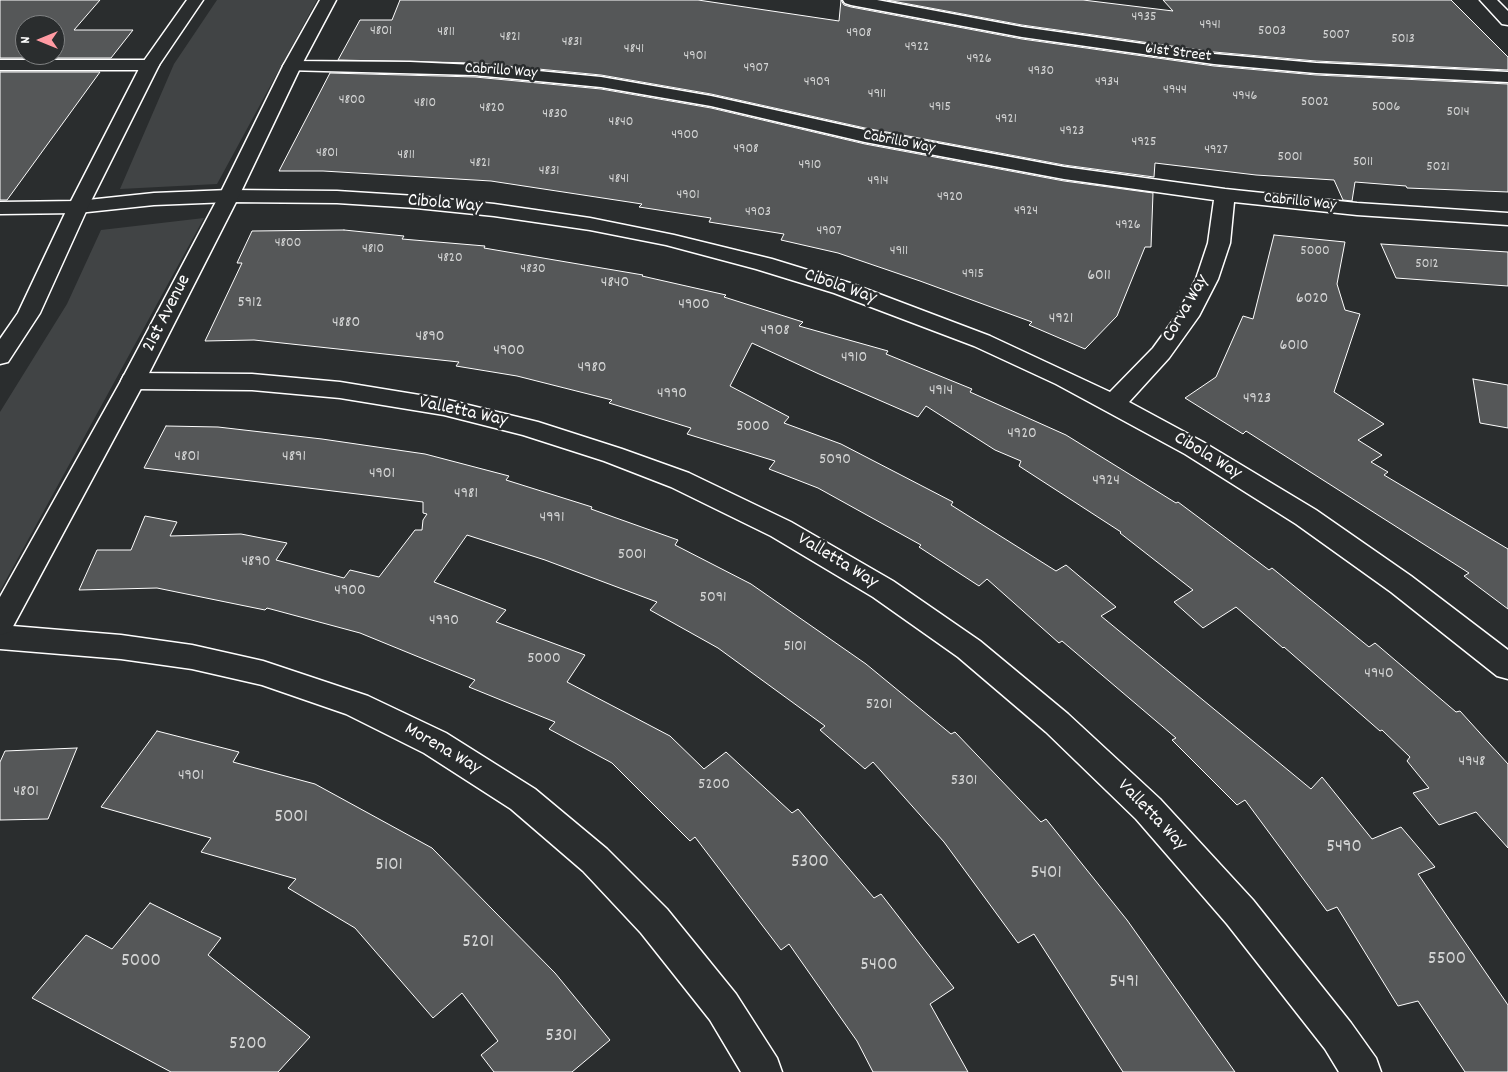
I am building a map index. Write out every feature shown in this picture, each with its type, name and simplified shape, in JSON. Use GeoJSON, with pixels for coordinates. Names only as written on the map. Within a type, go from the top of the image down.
{"type":"FeatureCollection","features":[{"type":"Feature","properties":{"kind":"street"},"geometry":{"type":"LineString","coordinates":[[0,357],[29,313],[78,207],[150,65],[195,0]]}},
{"type":"Feature","properties":{"kind":"street","name":"21st Avenue"},"geometry":{"type":"LineString","coordinates":[[0,624],[133,381],[229,196],[292,66],[328,0]]}},
{"type":"Feature","properties":{"kind":"street","name":"61st Street"},"geometry":{"type":"LineString","coordinates":[[851,0],[1022,32],[1116,47],[1214,59],[1316,68],[1508,77]]}},
{"type":"Feature","properties":{"kind":"street"},"geometry":{"type":"LineString","coordinates":[[1488,0],[1508,20]]}},
{"type":"Feature","properties":{"kind":"street"},"geometry":{"type":"LineString","coordinates":[[0,65],[150,65]]}},
{"type":"Feature","properties":{"kind":"street","name":"Cabrillo Way"},"geometry":{"type":"LineString","coordinates":[[292,66],[465,69],[601,82],[711,101],[865,136],[1064,173],[1226,195],[1357,209],[1508,219]]}},
{"type":"Feature","properties":{"kind":"street","name":"Corva Way"},"geometry":{"type":"LineString","coordinates":[[1113,404],[1161,353],[1188,316],[1207,279],[1219,243],[1226,195]]}},
{"type":"Feature","properties":{"kind":"street","name":"Cibola Way"},"geometry":{"type":"LineString","coordinates":[[0,208],[78,207],[154,199],[229,196],[337,197],[416,202],[494,210],[590,224],[667,239],[764,264],[842,288],[922,317],[1065,379],[1113,404],[1194,448],[1306,517],[1401,584],[1508,667]]}},
{"type":"Feature","properties":{"kind":"street","name":"Valletta Way"},"geometry":{"type":"LineString","coordinates":[[133,381],[252,382],[340,390],[444,407],[529,428],[613,455],[680,480],[781,529],[898,600],[969,649],[1057,722],[1148,809],[1240,912],[1338,1036],[1362,1072]]}},
{"type":"Feature","properties":{"kind":"street","name":"Morena Way"},"geometry":{"type":"LineString","coordinates":[[0,637],[120,647],[192,657],[263,673],[357,705],[435,742],[523,799],[596,860],[654,921],[722,1007],[763,1072]]}},
{"type":"Feature","properties":{"kind":"shaded area"},"geometry":{"type":"Polygon","coordinates":[[[217,0],[317,0],[217,184],[120,189],[174,64],[217,0]]]}},
{"type":"Feature","properties":{"kind":"shaded area"},"geometry":{"type":"Polygon","coordinates":[[[204,218],[0,591],[0,412],[67,304],[101,230],[204,218]]]}},
{"type":"Feature","properties":{"kind":"building"},"geometry":{"type":"Polygon","coordinates":[[[0,0],[100,0],[74,30],[133,30],[111,58],[65,58],[65,15],[15,15],[15,58],[0,58],[0,0]]]}},
{"type":"Feature","properties":{"kind":"building"},"geometry":{"type":"Polygon","coordinates":[[[400,0],[698,0],[839,21],[841,0],[844,5],[851,7],[1022,39],[1214,66],[1316,75],[1508,84],[1508,192],[1407,188],[1406,186],[1355,182],[1352,201],[1343,200],[1334,180],[1256,175],[1155,163],[1154,177],[1064,165],[865,128],[711,94],[601,75],[475,63],[338,60],[360,20],[392,20],[400,0]]]}},
{"type":"Feature","properties":{"kind":"building"},"geometry":{"type":"Polygon","coordinates":[[[887,0],[1083,0],[1173,11],[1163,0],[1451,0],[1508,57],[1508,70],[1316,61],[1214,52],[1022,25],[887,0]]]}},
{"type":"Feature","properties":{"kind":"building"},"geometry":{"type":"Polygon","coordinates":[[[0,72],[100,72],[7,200],[0,200],[0,72]]]}},
{"type":"Feature","properties":{"kind":"building"},"geometry":{"type":"Polygon","coordinates":[[[330,73],[475,77],[601,89],[711,108],[865,144],[1064,181],[1153,193],[1151,247],[1145,247],[1117,316],[1085,349],[1029,325],[1032,322],[920,281],[838,253],[781,240],[784,234],[709,222],[711,218],[639,207],[642,204],[491,181],[323,171],[279,171],[330,73]]]}},
{"type":"Feature","properties":{"kind":"building"},"geometry":{"type":"Polygon","coordinates":[[[344,230],[404,236],[402,239],[485,246],[484,248],[643,275],[726,295],[724,297],[803,322],[799,326],[888,351],[886,354],[972,389],[970,392],[1066,435],[1176,503],[1178,502],[1269,570],[1272,568],[1369,647],[1375,643],[1456,712],[1460,711],[1508,764],[1508,848],[1476,812],[1439,825],[1413,793],[1429,788],[1407,761],[1410,757],[1382,730],[1380,731],[1236,607],[1203,628],[1174,602],[1193,590],[1121,532],[1019,466],[1021,461],[995,450],[926,406],[918,417],[752,343],[730,386],[789,417],[784,423],[841,444],[953,502],[951,505],[1056,571],[1066,565],[1116,607],[1101,616],[1311,789],[1322,777],[1372,839],[1401,827],[1435,867],[1418,874],[1508,1005],[1508,1072],[1465,1072],[1418,1001],[1398,1006],[1337,907],[1327,911],[1245,800],[1237,805],[1172,740],[1176,738],[1062,641],[1059,643],[987,579],[979,586],[919,547],[921,545],[818,488],[769,469],[775,461],[687,434],[691,428],[609,403],[612,400],[517,376],[456,366],[459,362],[254,340],[205,341],[242,263],[237,263],[252,231],[344,230]]]}},
{"type":"Feature","properties":{"kind":"building"},"geometry":{"type":"Polygon","coordinates":[[[1274,235],[1345,242],[1337,284],[1345,310],[1360,314],[1334,392],[1384,424],[1358,440],[1382,455],[1371,462],[1388,472],[1384,475],[1508,549],[1508,609],[1464,576],[1469,573],[1246,431],[1243,434],[1185,398],[1216,377],[1243,316],[1253,319],[1274,235]]]}},
{"type":"Feature","properties":{"kind":"building"},"geometry":{"type":"Polygon","coordinates":[[[1381,244],[1508,252],[1508,286],[1396,278],[1381,244]]]}},
{"type":"Feature","properties":{"kind":"building"},"geometry":{"type":"Polygon","coordinates":[[[1473,379],[1508,385],[1508,428],[1480,423],[1473,379]]]}},
{"type":"Feature","properties":{"kind":"building"},"geometry":{"type":"Polygon","coordinates":[[[166,426],[218,427],[322,439],[425,454],[509,476],[506,480],[592,507],[591,509],[678,540],[675,545],[751,584],[866,664],[951,734],[955,732],[1041,822],[1046,819],[1127,920],[1235,1072],[1123,1072],[1034,934],[1018,943],[944,842],[873,762],[865,769],[820,730],[825,726],[718,648],[650,610],[657,602],[545,560],[467,535],[434,582],[506,610],[496,622],[585,655],[567,682],[670,736],[704,769],[726,752],[792,813],[798,809],[874,898],[881,894],[954,988],[930,1004],[968,1072],[873,1072],[857,1041],[789,944],[781,950],[695,837],[690,841],[612,763],[549,729],[555,722],[469,687],[475,680],[360,633],[267,608],[265,610],[157,588],[79,590],[97,550],[131,550],[145,516],[177,522],[170,536],[241,534],[287,543],[276,560],[344,578],[350,570],[379,577],[415,530],[422,530],[423,520],[427,514],[423,513],[423,502],[144,468],[166,426]]]}},
{"type":"Feature","properties":{"kind":"building"},"geometry":{"type":"Polygon","coordinates":[[[157,731],[239,752],[233,762],[315,784],[432,848],[555,973],[610,1040],[572,1072],[494,1072],[481,1055],[498,1041],[462,993],[433,1018],[355,928],[288,888],[296,879],[201,852],[211,838],[101,807],[157,731]]]}},
{"type":"Feature","properties":{"kind":"building"},"geometry":{"type":"Polygon","coordinates":[[[77,748],[48,819],[0,820],[0,762],[5,751],[77,748]]]}},
{"type":"Feature","properties":{"kind":"building"},"geometry":{"type":"Polygon","coordinates":[[[150,903],[221,938],[208,955],[310,1037],[278,1072],[171,1072],[32,998],[86,935],[112,949],[150,903]]]}}]}
